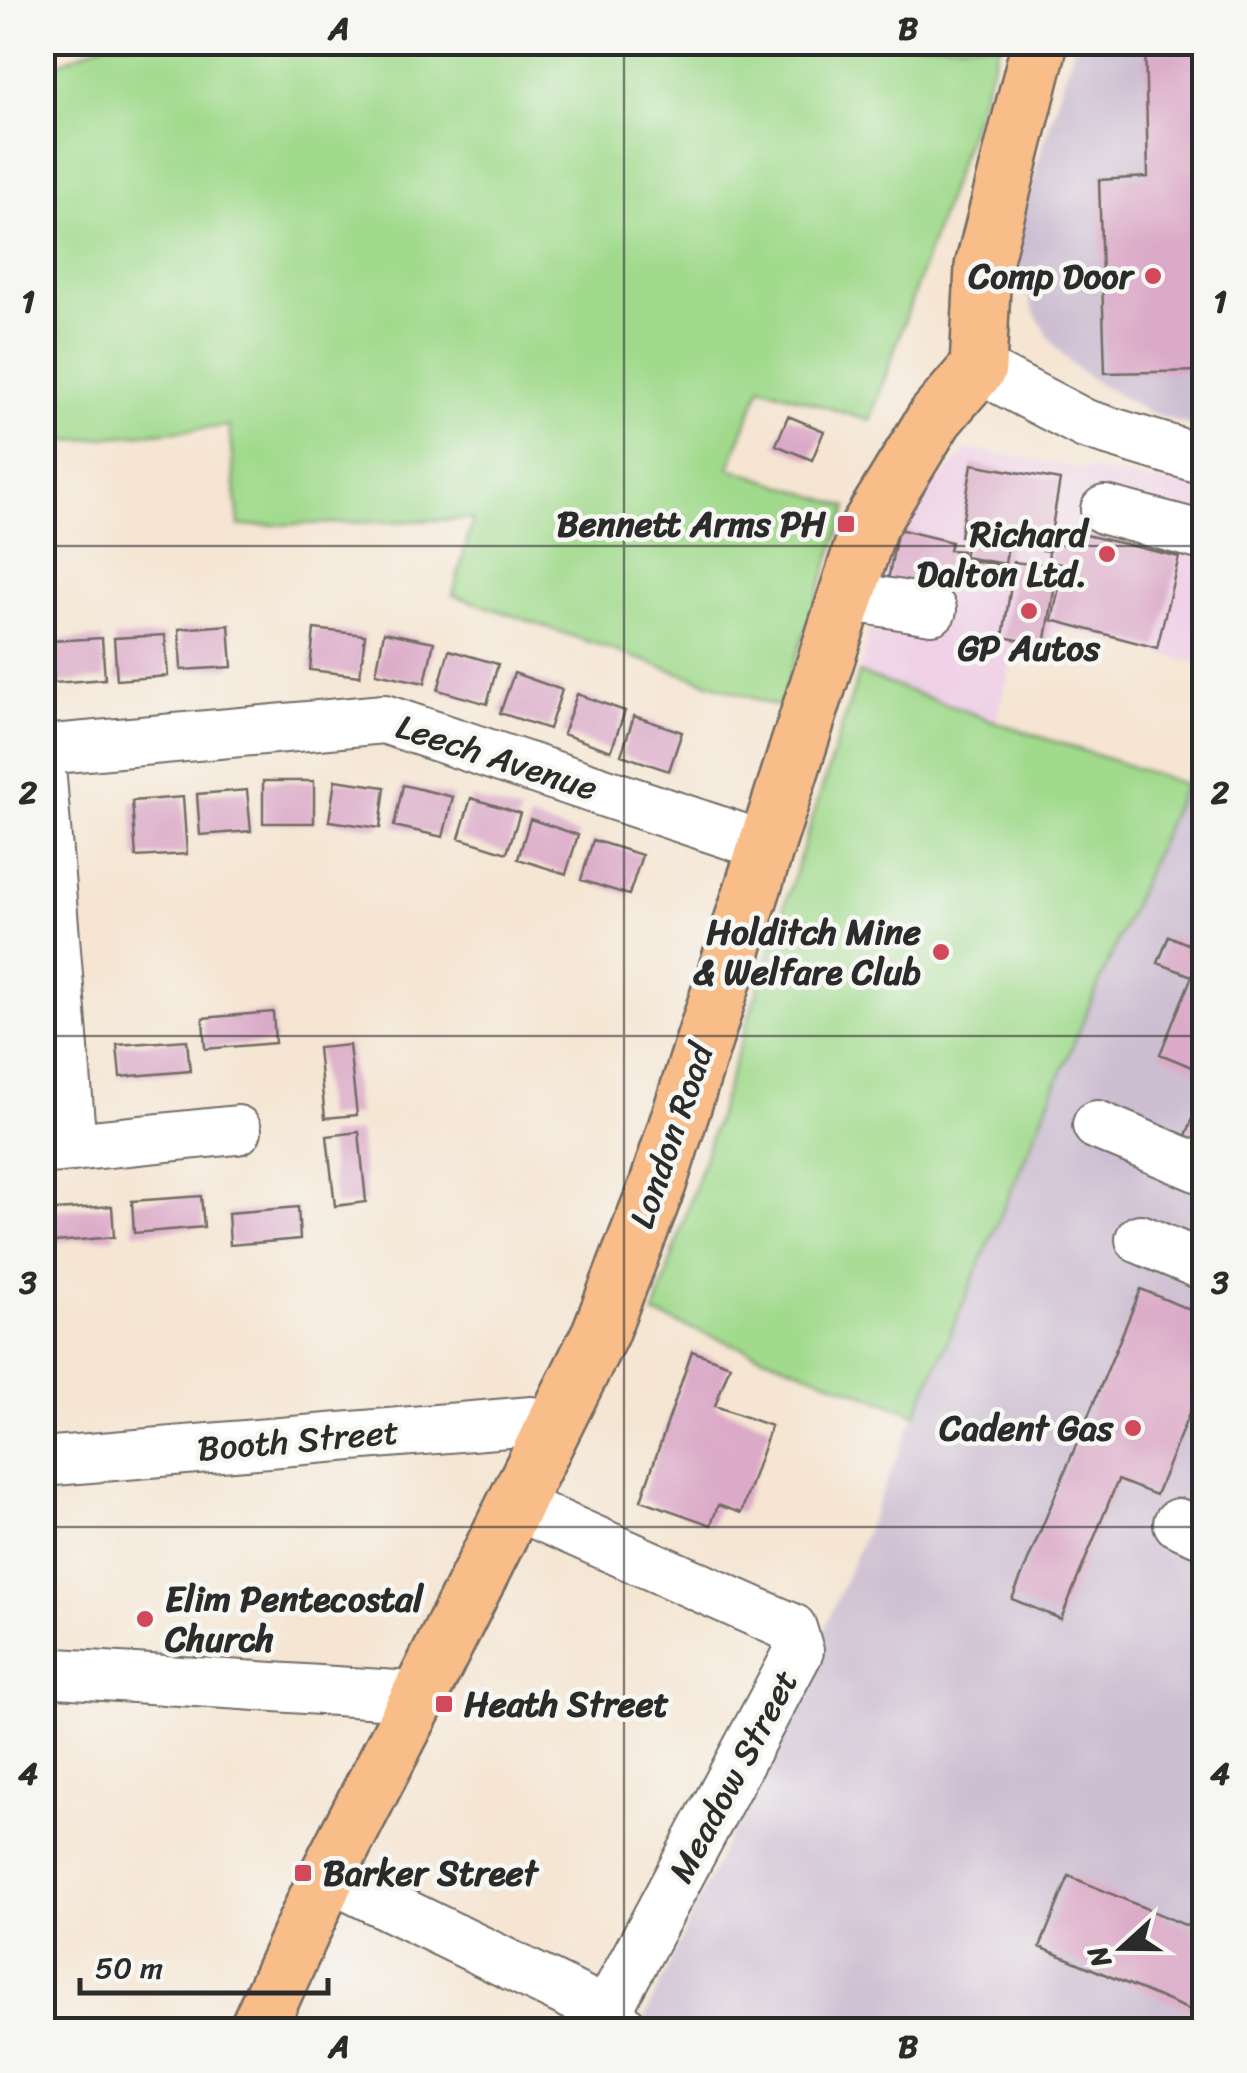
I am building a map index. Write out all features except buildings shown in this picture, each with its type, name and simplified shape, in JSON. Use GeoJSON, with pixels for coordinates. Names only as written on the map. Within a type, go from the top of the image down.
{"type":"FeatureCollection","features":[{"type":"Feature","properties":{"kind":"main road"},"geometry":{"type":"LineString","coordinates":[[978,368],[982,267],[1040,42]]}},
{"type":"Feature","properties":{"kind":"main road","name":"London Road"},"geometry":{"type":"LineString","coordinates":[[257,2030],[327,1876],[600,1333],[658,1184],[869,526],[935,418],[978,368]]}},
{"type":"Feature","properties":{"kind":"street"},"geometry":{"type":"LineString","coordinates":[[978,368],[1085,424],[1204,460]]}},
{"type":"Feature","properties":{"kind":"street"},"geometry":{"type":"LineString","coordinates":[[1105,510],[1204,536]]}},
{"type":"Feature","properties":{"kind":"street"},"geometry":{"type":"LineString","coordinates":[[846,596],[932,610]]}},
{"type":"Feature","properties":{"kind":"street","name":"Leech Avenue"},"geometry":{"type":"LineString","coordinates":[[42,750],[384,719],[764,846]]}},
{"type":"Feature","properties":{"kind":"street"},"geometry":{"type":"LineString","coordinates":[[42,778],[57,1149],[238,1130]]}},
{"type":"Feature","properties":{"kind":"street"},"geometry":{"type":"LineString","coordinates":[[1097,1125],[1204,1170]]}},
{"type":"Feature","properties":{"kind":"street"},"geometry":{"type":"LineString","coordinates":[[1140,1239],[1204,1266]]}},
{"type":"Feature","properties":{"kind":"street","name":"Booth Street"},"geometry":{"type":"LineString","coordinates":[[42,1462],[532,1421],[552,1432]]}},
{"type":"Feature","properties":{"kind":"street","name":"Meadow Street"},"geometry":{"type":"LineString","coordinates":[[516,1505],[792,1628],[800,1651],[610,2024]]}},
{"type":"Feature","properties":{"kind":"street"},"geometry":{"type":"LineString","coordinates":[[42,1672],[396,1695],[416,1704]]}},
{"type":"Feature","properties":{"kind":"street"},"geometry":{"type":"LineString","coordinates":[[327,1876],[610,2024]]}},
{"type":"Feature","properties":{"kind":"shaded area"},"geometry":{"type":"Polygon","coordinates":[[[1075,43],[1204,43],[1204,430],[1151,413],[1073,365],[1054,345],[1023,285],[1017,255],[1021,217],[1075,43]]]}},
{"type":"Feature","properties":{"kind":"shaded area"},"geometry":{"type":"Polygon","coordinates":[[[968,449],[1204,490],[1204,665],[1063,628],[1059,630],[1058,651],[1016,644],[996,722],[859,673],[894,528],[968,449]]]}},
{"type":"Feature","properties":{"kind":"shaded area"},"geometry":{"type":"Polygon","coordinates":[[[1204,734],[1204,2030],[639,2030],[825,1627],[1204,734]]]}},
{"type":"Feature","properties":{"kind":"green space"},"geometry":{"type":"Polygon","coordinates":[[[106,42],[1000,43],[870,421],[761,386],[729,468],[848,507],[779,707],[453,595],[473,519],[239,526],[229,426],[44,443],[48,402],[42,396],[42,71],[106,42]]]}},
{"type":"Feature","properties":{"kind":"green space","name":"Holditch Mine & Welfare Club"},"geometry":{"type":"Polygon","coordinates":[[[859,673],[1184,784],[916,1414],[654,1314],[859,673]]]}},
{"type":"Feature","properties":{"kind":"place","name":"Comp Door"},"geometry":{"type":"Point","coordinates":[1153,276]}},
{"type":"Feature","properties":{"kind":"place","name":"Bennett Arms PH"},"geometry":{"type":"Point","coordinates":[846,524]}},
{"type":"Feature","properties":{"kind":"place","name":"Richard Dalton Ltd."},"geometry":{"type":"Point","coordinates":[1107,554]}},
{"type":"Feature","properties":{"kind":"place","name":"GP Autos"},"geometry":{"type":"Point","coordinates":[1029,611]}},
{"type":"Feature","properties":{"kind":"place","name":"Holditch Mine & Welfare Club"},"geometry":{"type":"Point","coordinates":[941,952]}},
{"type":"Feature","properties":{"kind":"place","name":"Cadent Gas"},"geometry":{"type":"Point","coordinates":[1133,1428]}},
{"type":"Feature","properties":{"kind":"place","name":"Elim Pentecostal Church"},"geometry":{"type":"Point","coordinates":[145,1619]}},
{"type":"Feature","properties":{"kind":"place","name":"Heath Street"},"geometry":{"type":"Point","coordinates":[444,1704]}},
{"type":"Feature","properties":{"kind":"place","name":"Barker Street"},"geometry":{"type":"Point","coordinates":[303,1873]}}]}
